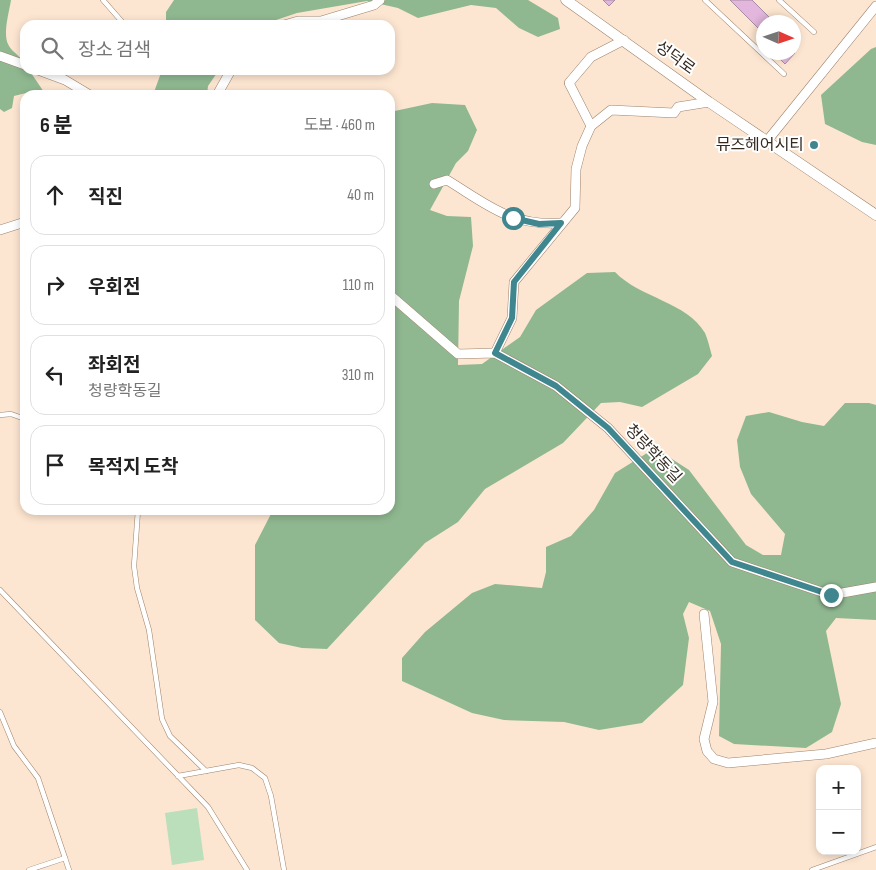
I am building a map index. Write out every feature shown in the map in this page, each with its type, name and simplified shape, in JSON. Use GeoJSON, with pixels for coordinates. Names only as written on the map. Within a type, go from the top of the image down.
{"type":"FeatureCollection","features":[{"type":"Feature","properties":{"kind":"street"},"geometry":{"type":"LineString","coordinates":[[324,20],[374,5],[380,0]]}},
{"type":"Feature","properties":{"kind":"street","name":"성덕로"},"geometry":{"type":"LineString","coordinates":[[566,0],[709,102],[876,216]]}},
{"type":"Feature","properties":{"kind":"street"},"geometry":{"type":"LineString","coordinates":[[767,142],[876,6]]}},
{"type":"Feature","properties":{"kind":"street"},"geometry":{"type":"LineString","coordinates":[[591,126],[569,83],[572,77],[591,57],[624,40]]}},
{"type":"Feature","properties":{"kind":"street"},"geometry":{"type":"LineString","coordinates":[[0,56],[20,63]]}},
{"type":"Feature","properties":{"kind":"street"},"geometry":{"type":"LineString","coordinates":[[52,75],[65,80],[82,90]]}},
{"type":"Feature","properties":{"kind":"street"},"geometry":{"type":"LineString","coordinates":[[221,90],[228,75]]}},
{"type":"Feature","properties":{"kind":"street"},"geometry":{"type":"LineString","coordinates":[[495,353],[512,318],[514,282],[575,208],[576,169],[582,146],[591,126],[611,110],[674,114],[678,107],[709,102]]}},
{"type":"Feature","properties":{"kind":"street"},"geometry":{"type":"LineString","coordinates":[[434,184],[447,180],[499,213],[513,218],[539,224],[561,223]]}},
{"type":"Feature","properties":{"kind":"street"},"geometry":{"type":"LineString","coordinates":[[0,230],[20,224]]}},
{"type":"Feature","properties":{"kind":"street","name":"청량학동길"},"geometry":{"type":"LineString","coordinates":[[395,299],[458,354],[495,353],[556,386],[608,428],[732,562],[831,595],[876,587]]}},
{"type":"Feature","properties":{"kind":"street"},"geometry":{"type":"LineString","coordinates":[[704,614],[713,702],[704,739],[707,751],[714,759],[728,763],[826,754],[876,743]]}},
{"type":"Feature","properties":{"kind":"lane"},"geometry":{"type":"LineString","coordinates":[[103,0],[120,20]]}},
{"type":"Feature","properties":{"kind":"lane"},"geometry":{"type":"LineString","coordinates":[[705,0],[784,74]]}},
{"type":"Feature","properties":{"kind":"lane"},"geometry":{"type":"LineString","coordinates":[[779,0],[814,32]]}},
{"type":"Feature","properties":{"kind":"lane"},"geometry":{"type":"LineString","coordinates":[[0,415],[11,414],[20,417]]}},
{"type":"Feature","properties":{"kind":"lane"},"geometry":{"type":"LineString","coordinates":[[138,515],[134,566],[137,588],[149,630],[162,719],[170,736],[206,771]]}},
{"type":"Feature","properties":{"kind":"lane"},"geometry":{"type":"LineString","coordinates":[[0,590],[208,807],[247,870]]}},
{"type":"Feature","properties":{"kind":"lane"},"geometry":{"type":"LineString","coordinates":[[0,712],[14,746],[38,778],[69,870]]}},
{"type":"Feature","properties":{"kind":"lane"},"geometry":{"type":"LineString","coordinates":[[178,776],[239,765],[252,768],[265,778],[272,796],[284,870]]}},
{"type":"Feature","properties":{"kind":"lane"},"geometry":{"type":"LineString","coordinates":[[812,870],[876,847]]}},
{"type":"Feature","properties":{"kind":"lane"},"geometry":{"type":"LineString","coordinates":[[29,870],[65,858]]}},
{"type":"Feature","properties":{"kind":"green space"},"geometry":{"type":"Polygon","coordinates":[[[0,0],[11,0],[6,28],[8,44],[20,58],[20,75],[32,75],[43,90],[20,90],[20,94],[14,96],[12,108],[4,112],[0,109],[0,0]]]}},
{"type":"Feature","properties":{"kind":"green space"},"geometry":{"type":"Polygon","coordinates":[[[174,0],[528,0],[558,18],[560,29],[538,37],[519,28],[496,8],[471,5],[418,18],[398,8],[367,1],[297,13],[276,20],[166,20],[166,12],[174,0]]]}},
{"type":"Feature","properties":{"kind":"green space"},"geometry":{"type":"Polygon","coordinates":[[[876,47],[876,145],[862,142],[825,124],[821,95],[871,49],[876,47]]]}},
{"type":"Feature","properties":{"kind":"green space"},"geometry":{"type":"Polygon","coordinates":[[[160,75],[216,75],[208,90],[155,90],[160,75]]]}},
{"type":"Feature","properties":{"kind":"green space"},"geometry":{"type":"Polygon","coordinates":[[[432,103],[465,105],[477,130],[468,151],[456,163],[430,210],[447,216],[471,217],[473,246],[459,301],[458,365],[482,364],[520,337],[536,310],[587,273],[615,272],[637,288],[687,314],[705,333],[712,356],[698,374],[642,407],[620,402],[601,403],[563,443],[485,489],[458,522],[425,543],[327,649],[302,648],[279,643],[255,620],[255,545],[270,515],[395,515],[395,111],[432,103]]]}},
{"type":"Feature","properties":{"kind":"green space"},"geometry":{"type":"Polygon","coordinates":[[[845,403],[869,403],[876,405],[876,620],[836,618],[826,631],[841,704],[832,732],[806,748],[734,744],[719,736],[721,644],[710,611],[689,602],[683,614],[689,638],[683,685],[642,723],[599,730],[564,722],[504,720],[472,713],[402,681],[402,658],[425,632],[472,593],[495,584],[542,588],[546,572],[546,547],[571,536],[594,510],[615,473],[655,448],[689,470],[746,545],[763,555],[781,555],[785,534],[751,494],[740,467],[737,440],[746,416],[769,412],[802,422],[824,426],[845,403]]]}},
{"type":"Feature","properties":{"kind":"green space"},"geometry":{"type":"Polygon","coordinates":[[[197,808],[204,860],[172,865],[165,813],[197,808]]]}},
{"type":"Feature","properties":{"kind":"building"},"geometry":{"type":"Polygon","coordinates":[[[603,0],[615,0],[609,6],[603,0]]]}},
{"type":"Feature","properties":{"kind":"building"},"geometry":{"type":"Polygon","coordinates":[[[730,0],[752,0],[767,15],[756,15],[756,26],[730,0]]]}},
{"type":"Feature","properties":{"kind":"place","name":"뮤즈헤어시티"},"geometry":{"type":"Point","coordinates":[814,145]}},
{"type":"Feature","properties":{"kind":"route"},"geometry":{"type":"LineString","coordinates":[[513,218],[539,224],[561,223],[514,282],[512,318],[495,353],[556,386],[608,428],[732,562],[831,595]]}}]}
